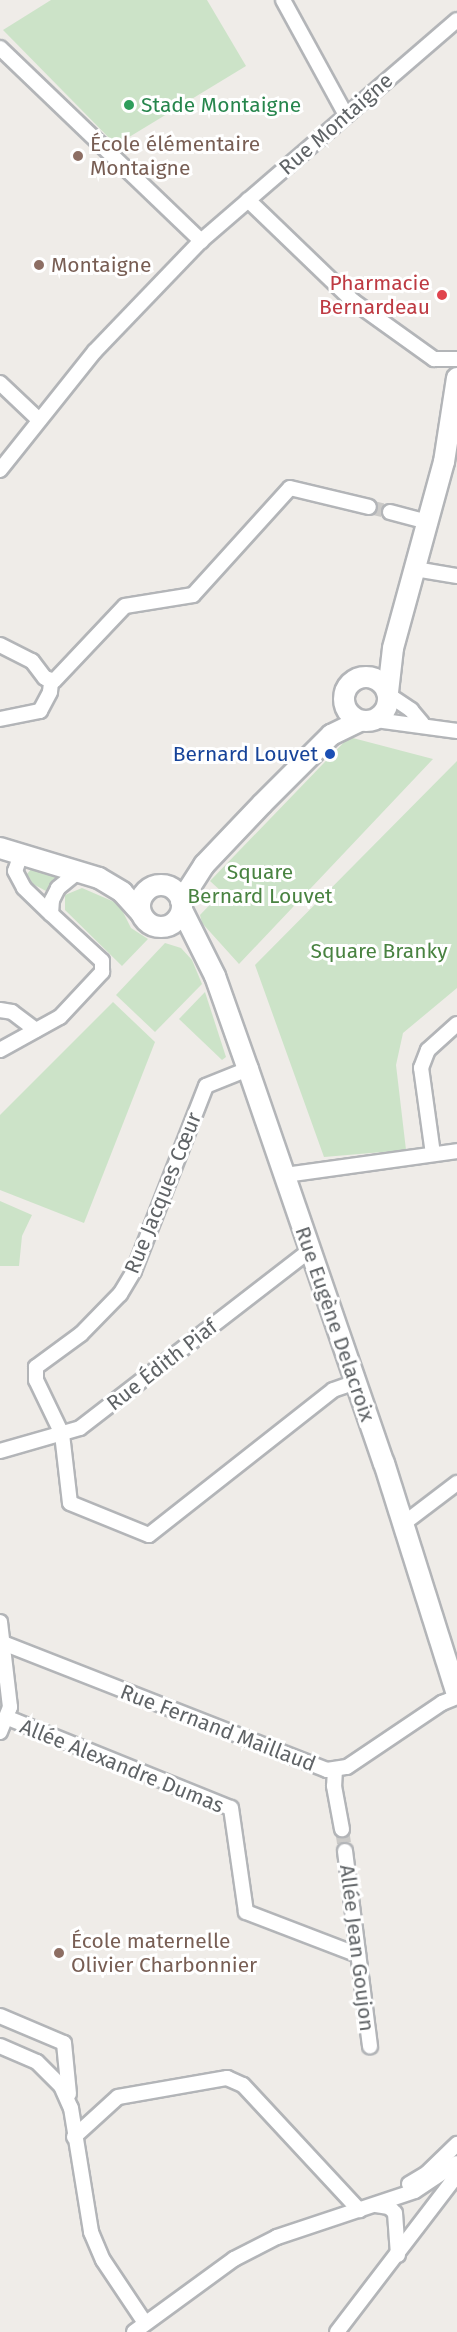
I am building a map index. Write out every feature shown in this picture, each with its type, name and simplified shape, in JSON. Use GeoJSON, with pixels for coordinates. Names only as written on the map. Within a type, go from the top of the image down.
{"type":"FeatureCollection","features":[{"type":"Feature","properties":{"kind":"street"},"geometry":{"type":"LineString","coordinates":[[283,0],[346,115]]}},
{"type":"Feature","properties":{"kind":"street","name":"Rue Montaigne"},"geometry":{"type":"LineString","coordinates":[[0,470],[95,351],[201,241],[456,21]]}},
{"type":"Feature","properties":{"kind":"street"},"geometry":{"type":"LineString","coordinates":[[0,48],[201,241]]}},
{"type":"Feature","properties":{"kind":"street"},"geometry":{"type":"LineString","coordinates":[[248,200],[353,301],[434,359],[457,359]]}},
{"type":"Feature","properties":{"kind":"street"},"geometry":{"type":"LineString","coordinates":[[331,735],[384,714],[393,648],[446,453],[457,378]]}},
{"type":"Feature","properties":{"kind":"street"},"geometry":{"type":"LineString","coordinates":[[0,383],[39,420]]}},
{"type":"Feature","properties":{"kind":"street"},"geometry":{"type":"LineString","coordinates":[[51,681],[57,680],[125,606],[193,595],[290,488],[369,507]]}},
{"type":"Feature","properties":{"kind":"street"},"geometry":{"type":"LineString","coordinates":[[390,512],[428,522]]}},
{"type":"Feature","properties":{"kind":"street"},"geometry":{"type":"LineString","coordinates":[[415,569],[457,576]]}},
{"type":"Feature","properties":{"kind":"street"},"geometry":{"type":"LineString","coordinates":[[0,645],[32,661],[51,681],[51,692],[40,711],[0,719]]}},
{"type":"Feature","properties":{"kind":"street"},"geometry":{"type":"LineString","coordinates":[[166,926],[182,905],[204,865],[331,735],[344,705],[347,687],[368,677],[393,648]]}},
{"type":"Feature","properties":{"kind":"street"},"geometry":{"type":"LineString","coordinates":[[368,677],[376,679],[388,693],[411,710],[422,723]]}},
{"type":"Feature","properties":{"kind":"street"},"geometry":{"type":"LineString","coordinates":[[344,705],[368,720],[422,723],[457,731]]}},
{"type":"Feature","properties":{"kind":"street"},"geometry":{"type":"LineString","coordinates":[[0,848],[113,884],[158,886],[182,905]]}},
{"type":"Feature","properties":{"kind":"street"},"geometry":{"type":"LineString","coordinates":[[0,1050],[60,1017],[104,968],[102,961],[24,888],[15,871],[21,854]]}},
{"type":"Feature","properties":{"kind":"street"},"geometry":{"type":"LineString","coordinates":[[141,913],[141,898],[158,886],[204,865]]}},
{"type":"Feature","properties":{"kind":"street"},"geometry":{"type":"LineString","coordinates":[[51,914],[52,900],[58,888],[78,872]]}},
{"type":"Feature","properties":{"kind":"street"},"geometry":{"type":"LineString","coordinates":[[113,884],[150,924],[166,926],[206,957]]}},
{"type":"Feature","properties":{"kind":"street","name":"Rue Eugène Delacroix"},"geometry":{"type":"LineString","coordinates":[[182,905],[206,957],[285,1175],[353,1383],[403,1524],[457,1695]]}},
{"type":"Feature","properties":{"kind":"street"},"geometry":{"type":"LineString","coordinates":[[0,1010],[12,1012],[36,1030]]}},
{"type":"Feature","properties":{"kind":"street"},"geometry":{"type":"LineString","coordinates":[[433,1154],[421,1068],[428,1050],[457,1024]]}},
{"type":"Feature","properties":{"kind":"street","name":"Rue Jacques Cœur"},"geometry":{"type":"LineString","coordinates":[[62,1434],[36,1380],[36,1367],[106,1310],[134,1271],[206,1086],[248,1069]]}},
{"type":"Feature","properties":{"kind":"street"},"geometry":{"type":"LineString","coordinates":[[285,1175],[457,1150]]}},
{"type":"Feature","properties":{"kind":"street","name":"Rue Édith Piaf"},"geometry":{"type":"LineString","coordinates":[[0,1450],[80,1428],[309,1251]]}},
{"type":"Feature","properties":{"kind":"street"},"geometry":{"type":"LineString","coordinates":[[62,1434],[70,1503],[149,1535],[333,1390],[353,1383]]}},
{"type":"Feature","properties":{"kind":"street"},"geometry":{"type":"LineString","coordinates":[[403,1524],[457,1483]]}},
{"type":"Feature","properties":{"kind":"street"},"geometry":{"type":"LineString","coordinates":[[0,1622],[9,1697],[8,1718],[0,1732]]}},
{"type":"Feature","properties":{"kind":"street","name":"Rue Fernand Maillaud"},"geometry":{"type":"LineString","coordinates":[[3,1643],[327,1770],[348,1767],[442,1702],[457,1695]]}},
{"type":"Feature","properties":{"kind":"street","name":"Allée Alexandre Dumas"},"geometry":{"type":"LineString","coordinates":[[8,1718],[231,1808],[246,1912],[358,1955]]}},
{"type":"Feature","properties":{"kind":"street"},"geometry":{"type":"LineString","coordinates":[[335,1769],[334,1786],[342,1830]]}},
{"type":"Feature","properties":{"kind":"street","name":"Allée Jean Goujon"},"geometry":{"type":"LineString","coordinates":[[345,1851],[370,2046]]}},
{"type":"Feature","properties":{"kind":"street"},"geometry":{"type":"LineString","coordinates":[[0,2016],[64,2043],[74,2137],[91,2232],[139,2328],[243,2255],[277,2237],[415,2191],[457,2163]]}},
{"type":"Feature","properties":{"kind":"street"},"geometry":{"type":"LineString","coordinates":[[0,2046],[50,2071],[71,2108]]}},
{"type":"Feature","properties":{"kind":"street"},"geometry":{"type":"LineString","coordinates":[[74,2137],[118,2097],[227,2078],[243,2085],[359,2210]]}},
{"type":"Feature","properties":{"kind":"street"},"geometry":{"type":"LineString","coordinates":[[374,2205],[427,2173],[457,2144]]}},
{"type":"Feature","properties":{"kind":"street"},"geometry":{"type":"LineString","coordinates":[[337,2332],[457,2175]]}},
{"type":"Feature","properties":{"kind":"street"},"geometry":{"type":"LineString","coordinates":[[374,2205],[389,2206],[395,2213],[398,2255]]}},
{"type":"Feature","properties":{"kind":"green space","name":"Stade Montaigne"},"geometry":{"type":"Polygon","coordinates":[[[51,0],[207,0],[246,66],[116,145],[3,30],[51,0]]]}},
{"type":"Feature","properties":{"kind":"green space","name":"Square Bernard Louvet"},"geometry":{"type":"Polygon","coordinates":[[[349,737],[433,759],[239,964],[202,923],[200,915],[222,892],[210,881],[349,737]]]}},
{"type":"Feature","properties":{"kind":"green space","name":"Square Branky"},"geometry":{"type":"Polygon","coordinates":[[[457,761],[457,988],[403,1033],[396,1065],[406,1150],[324,1157],[255,965],[457,761]]]}},
{"type":"Feature","properties":{"kind":"green space"},"geometry":{"type":"Polygon","coordinates":[[[33,867],[56,875],[53,889],[46,891],[33,884],[27,874],[33,867]]]}},
{"type":"Feature","properties":{"kind":"green space"},"geometry":{"type":"Polygon","coordinates":[[[82,888],[119,904],[131,928],[148,939],[122,966],[65,910],[65,895],[82,888]]]}},
{"type":"Feature","properties":{"kind":"green space"},"geometry":{"type":"Polygon","coordinates":[[[165,943],[181,948],[192,960],[202,984],[155,1032],[116,995],[165,943]]]}},
{"type":"Feature","properties":{"kind":"green space"},"geometry":{"type":"Polygon","coordinates":[[[205,992],[226,1057],[222,1060],[179,1019],[205,992]]]}},
{"type":"Feature","properties":{"kind":"green space"},"geometry":{"type":"Polygon","coordinates":[[[113,1002],[155,1042],[84,1223],[0,1190],[0,1115],[113,1002]]]}},
{"type":"Feature","properties":{"kind":"green space"},"geometry":{"type":"Polygon","coordinates":[[[0,1201],[32,1215],[22,1236],[19,1266],[0,1266],[0,1201]]]}},
{"type":"Feature","properties":{"kind":"tunnel"},"geometry":{"type":"LineString","coordinates":[[369,507],[390,512]]}},
{"type":"Feature","properties":{"kind":"tunnel"},"geometry":{"type":"LineString","coordinates":[[342,1829],[345,1851]]}},
{"type":"Feature","properties":{"kind":"place","name":"Stade Montaigne"},"geometry":{"type":"Point","coordinates":[129,105]}},
{"type":"Feature","properties":{"kind":"place","name":"École élémentaire Montaigne"},"geometry":{"type":"Point","coordinates":[78,156]}},
{"type":"Feature","properties":{"kind":"place","name":"Montaigne"},"geometry":{"type":"Point","coordinates":[39,265]}},
{"type":"Feature","properties":{"kind":"place","name":"Pharmacie Bernardeau"},"geometry":{"type":"Point","coordinates":[442,295]}},
{"type":"Feature","properties":{"kind":"place","name":"Bernard Louvet"},"geometry":{"type":"Point","coordinates":[330,754]}},
{"type":"Feature","properties":{"kind":"place","name":"École maternelle Olivier Charbonnier"},"geometry":{"type":"Point","coordinates":[59,1953]}}]}
